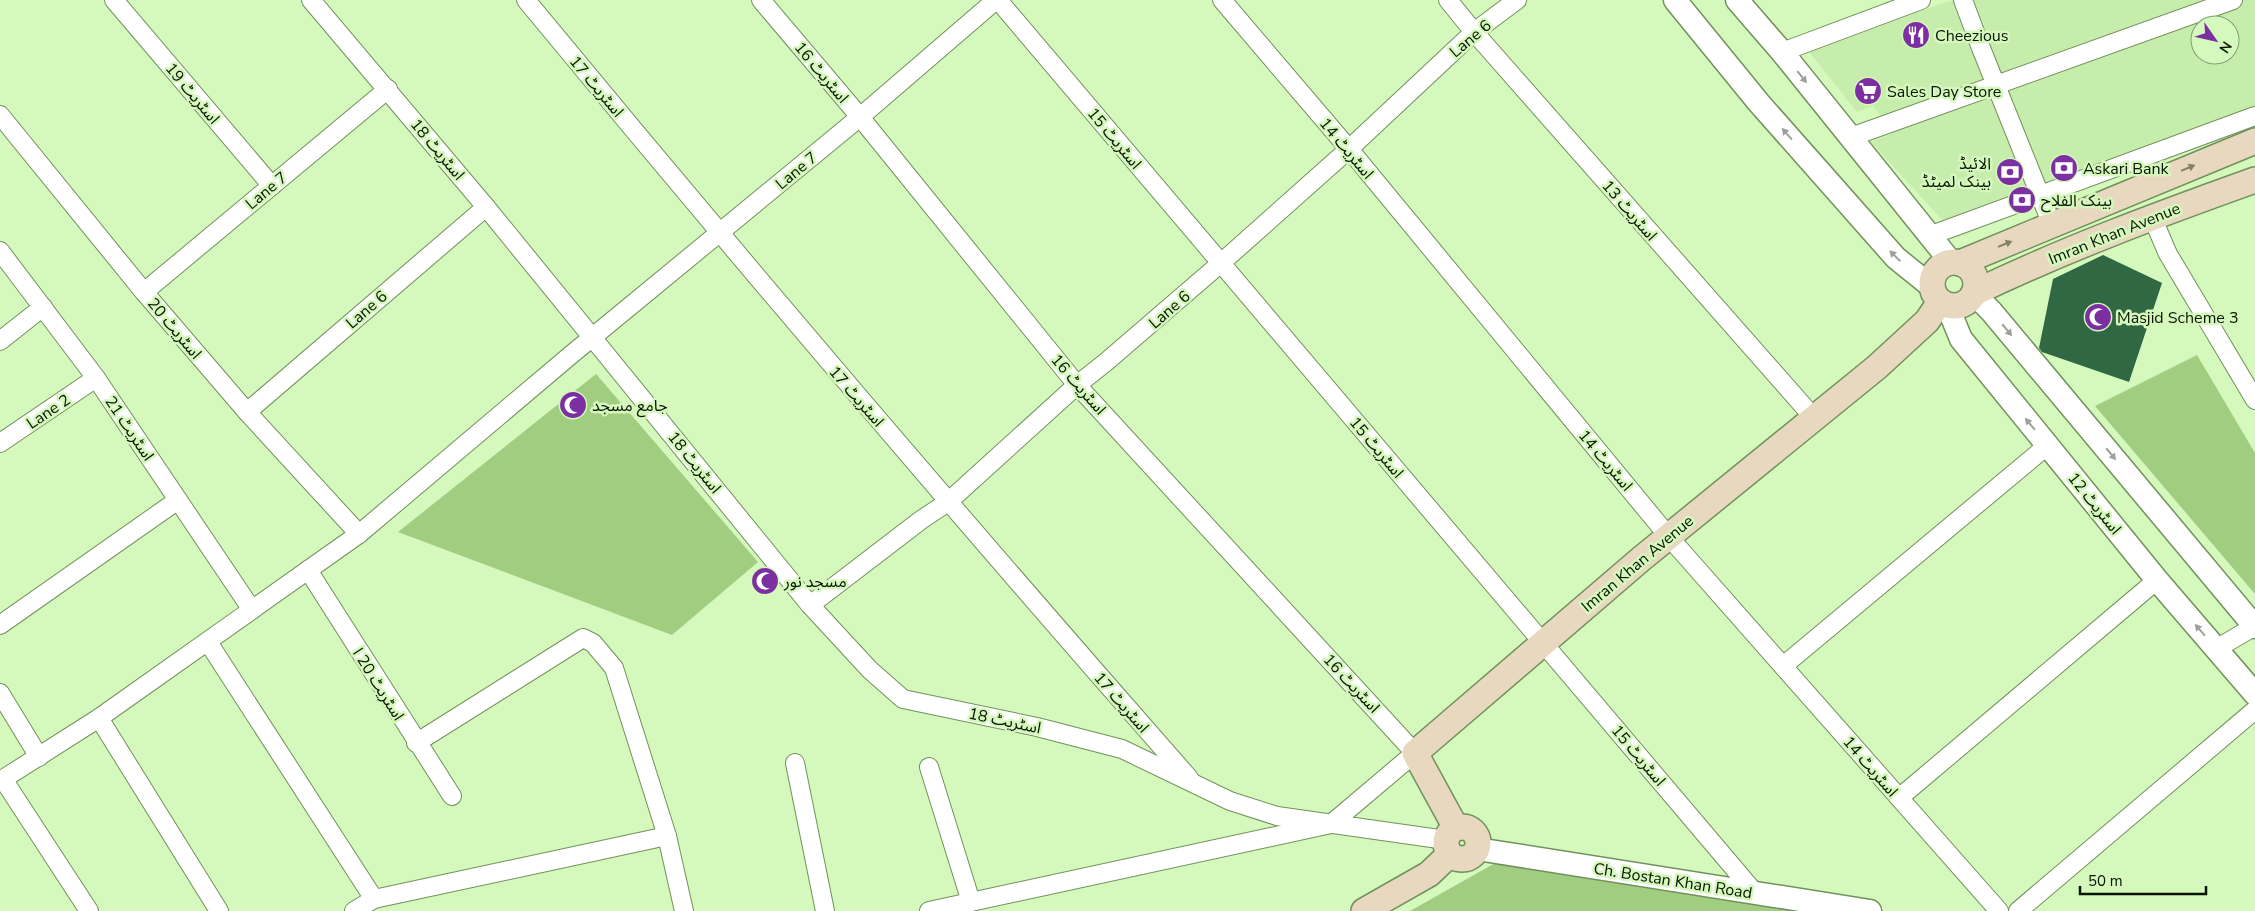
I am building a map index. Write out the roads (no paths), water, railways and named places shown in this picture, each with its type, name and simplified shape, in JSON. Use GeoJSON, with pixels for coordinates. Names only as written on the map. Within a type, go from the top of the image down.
{"type":"FeatureCollection","features":[{"type":"Feature","properties":{"kind":"main road","name":"Imran Khan Avenue"},"geometry":{"type":"LineString","coordinates":[[1956,262],[2052,225],[2255,140]]}},
{"type":"Feature","properties":{"kind":"main road","name":"Imran Khan Avenue"},"geometry":{"type":"LineString","coordinates":[[1974,293],[2065,252],[2152,217],[2255,180]]}},
{"type":"Feature","properties":{"kind":"main road"},"geometry":{"type":"LineString","coordinates":[[1956,262],[1966,265],[1974,274],[1976,280],[1974,293],[1970,299],[1960,305],[1940,298],[1932,280],[1939,268],[1956,262]]}},
{"type":"Feature","properties":{"kind":"main road","name":"Imran Khan Avenue"},"geometry":{"type":"LineString","coordinates":[[1416,752],[1543,642],[1744,473],[1814,418],[1914,332],[1926,321],[1940,298]]}},
{"type":"Feature","properties":{"kind":"main road"},"geometry":{"type":"LineString","coordinates":[[1416,752],[1451,841]]}},
{"type":"Feature","properties":{"kind":"main road"},"geometry":{"type":"LineString","coordinates":[[1364,911],[1429,874],[1451,841],[1467,828],[1472,831],[1477,840],[1477,849]]}},
{"type":"Feature","properties":{"kind":"street","name":"اسٹریٹ 19"},"geometry":{"type":"LineString","coordinates":[[114,0],[272,186]]}},
{"type":"Feature","properties":{"kind":"street","name":"اسٹریٹ 18"},"geometry":{"type":"LineString","coordinates":[[311,0],[486,207],[810,605],[870,670],[903,700],[1036,726],[1122,749],[1230,801],[1277,816],[1451,841]]}},
{"type":"Feature","properties":{"kind":"street","name":"اسٹریٹ 17"},"geometry":{"type":"LineString","coordinates":[[526,0],[720,234],[948,502],[1196,785]]}},
{"type":"Feature","properties":{"kind":"street","name":"اسٹریٹ 16"},"geometry":{"type":"LineString","coordinates":[[761,0],[860,117],[1077,385],[1416,752]]}},
{"type":"Feature","properties":{"kind":"street","name":"Lane 7"},"geometry":{"type":"LineString","coordinates":[[2,780],[99,718],[359,534],[593,337],[860,117],[997,0]]}},
{"type":"Feature","properties":{"kind":"street","name":"اسٹریٹ 15"},"geometry":{"type":"LineString","coordinates":[[997,0],[1755,893]]}},
{"type":"Feature","properties":{"kind":"street","name":"اسٹریٹ 14"},"geometry":{"type":"LineString","coordinates":[[1222,0],[1349,149],[1669,537],[1999,911]]}},
{"type":"Feature","properties":{"kind":"street","name":"اسٹریٹ 13"},"geometry":{"type":"LineString","coordinates":[[1448,0],[1474,32],[1814,418]]}},
{"type":"Feature","properties":{"kind":"street","name":"Lane 6"},"geometry":{"type":"LineString","coordinates":[[810,605],[921,520],[948,502],[1077,385],[1221,263],[1349,149],[1474,32],[1517,0]]}},
{"type":"Feature","properties":{"kind":"street"},"geometry":{"type":"LineString","coordinates":[[1675,0],[1759,103],[1896,258],[1940,298]]}},
{"type":"Feature","properties":{"kind":"street"},"geometry":{"type":"LineString","coordinates":[[1737,0],[1782,52],[1929,236],[1956,262]]}},
{"type":"Feature","properties":{"kind":"street"},"geometry":{"type":"LineString","coordinates":[[1782,52],[1921,0]]}},
{"type":"Feature","properties":{"kind":"street"},"geometry":{"type":"LineString","coordinates":[[1963,0],[2052,225]]}},
{"type":"Feature","properties":{"kind":"street"},"geometry":{"type":"LineString","coordinates":[[1851,137],[2233,0]]}},
{"type":"Feature","properties":{"kind":"street","name":"Lane 7"},"geometry":{"type":"LineString","coordinates":[[144,292],[388,89]]}},
{"type":"Feature","properties":{"kind":"street","name":"اسٹریٹ 20"},"geometry":{"type":"LineString","coordinates":[[0,115],[144,292],[247,412],[359,534]]}},
{"type":"Feature","properties":{"kind":"street"},"geometry":{"type":"LineString","coordinates":[[1929,236],[2255,116]]}},
{"type":"Feature","properties":{"kind":"street","name":"Lane 6"},"geometry":{"type":"LineString","coordinates":[[247,412],[486,207]]}},
{"type":"Feature","properties":{"kind":"street"},"geometry":{"type":"LineString","coordinates":[[2152,217],[2168,254],[2255,400]]}},
{"type":"Feature","properties":{"kind":"street","name":"اسٹریٹ 21"},"geometry":{"type":"LineString","coordinates":[[0,251],[96,378],[252,610]]}},
{"type":"Feature","properties":{"kind":"street"},"geometry":{"type":"LineString","coordinates":[[1974,293],[2255,627],[2216,649]]}},
{"type":"Feature","properties":{"kind":"street","name":"اسٹریٹ 12"},"geometry":{"type":"LineString","coordinates":[[1940,298],[1961,339],[2157,580],[2255,694]]}},
{"type":"Feature","properties":{"kind":"street"},"geometry":{"type":"LineString","coordinates":[[0,342],[43,307]]}},
{"type":"Feature","properties":{"kind":"street","name":"Lane 2"},"geometry":{"type":"LineString","coordinates":[[0,443],[96,378]]}},
{"type":"Feature","properties":{"kind":"street"},"geometry":{"type":"LineString","coordinates":[[1783,666],[2048,445]]}},
{"type":"Feature","properties":{"kind":"street"},"geometry":{"type":"LineString","coordinates":[[0,625],[178,500]]}},
{"type":"Feature","properties":{"kind":"street","name":"اسٹریٹ 20 ا"},"geometry":{"type":"LineString","coordinates":[[308,570],[416,743],[452,796]]}},
{"type":"Feature","properties":{"kind":"street"},"geometry":{"type":"LineString","coordinates":[[1899,798],[2157,580]]}},
{"type":"Feature","properties":{"kind":"street"},"geometry":{"type":"LineString","coordinates":[[416,743],[583,638],[594,643],[614,668],[667,836],[684,911]]}},
{"type":"Feature","properties":{"kind":"street"},"geometry":{"type":"LineString","coordinates":[[208,642],[374,899]]}},
{"type":"Feature","properties":{"kind":"street"},"geometry":{"type":"LineString","coordinates":[[0,693],[39,757]]}},
{"type":"Feature","properties":{"kind":"street"},"geometry":{"type":"LineString","coordinates":[[2018,911],[2255,710]]}},
{"type":"Feature","properties":{"kind":"street"},"geometry":{"type":"LineString","coordinates":[[99,718],[219,911]]}},
{"type":"Feature","properties":{"kind":"street","name":"Imran Khan Avenue"},"geometry":{"type":"LineString","coordinates":[[1331,824],[1416,752]]}},
{"type":"Feature","properties":{"kind":"street"},"geometry":{"type":"LineString","coordinates":[[795,763],[825,911]]}},
{"type":"Feature","properties":{"kind":"street"},"geometry":{"type":"LineString","coordinates":[[929,767],[971,902]]}},
{"type":"Feature","properties":{"kind":"street"},"geometry":{"type":"LineString","coordinates":[[2,780],[89,911]]}},
{"type":"Feature","properties":{"kind":"street"},"geometry":{"type":"LineString","coordinates":[[928,911],[1331,824]]}},
{"type":"Feature","properties":{"kind":"street"},"geometry":{"type":"LineString","coordinates":[[354,911],[374,899],[667,836]]}},
{"type":"Feature","properties":{"kind":"street","name":"Ch. Bostan Khan Road"},"geometry":{"type":"LineString","coordinates":[[1477,849],[1870,911]]}},
{"type":"Feature","properties":{"kind":"place","name":"Cheezious"},"geometry":{"type":"Point","coordinates":[1916,35]}},
{"type":"Feature","properties":{"kind":"place","name":"Sales Day Store"},"geometry":{"type":"Point","coordinates":[1868,91]}},
{"type":"Feature","properties":{"kind":"place","name":"Askari Bank"},"geometry":{"type":"Point","coordinates":[2064,168]}},
{"type":"Feature","properties":{"kind":"place","name":"الائیڈ بینک لمیٹڈ"},"geometry":{"type":"Point","coordinates":[2010,172]}},
{"type":"Feature","properties":{"kind":"place","name":"بینک الفلاح"},"geometry":{"type":"Point","coordinates":[2022,200]}},
{"type":"Feature","properties":{"kind":"place","name":"Masjid Scheme 3"},"geometry":{"type":"Point","coordinates":[2098,317]}},
{"type":"Feature","properties":{"kind":"place","name":"جامع مسجد"},"geometry":{"type":"Point","coordinates":[573,405]}},
{"type":"Feature","properties":{"kind":"place","name":"مسجد نور"},"geometry":{"type":"Point","coordinates":[765,581]}}]}
